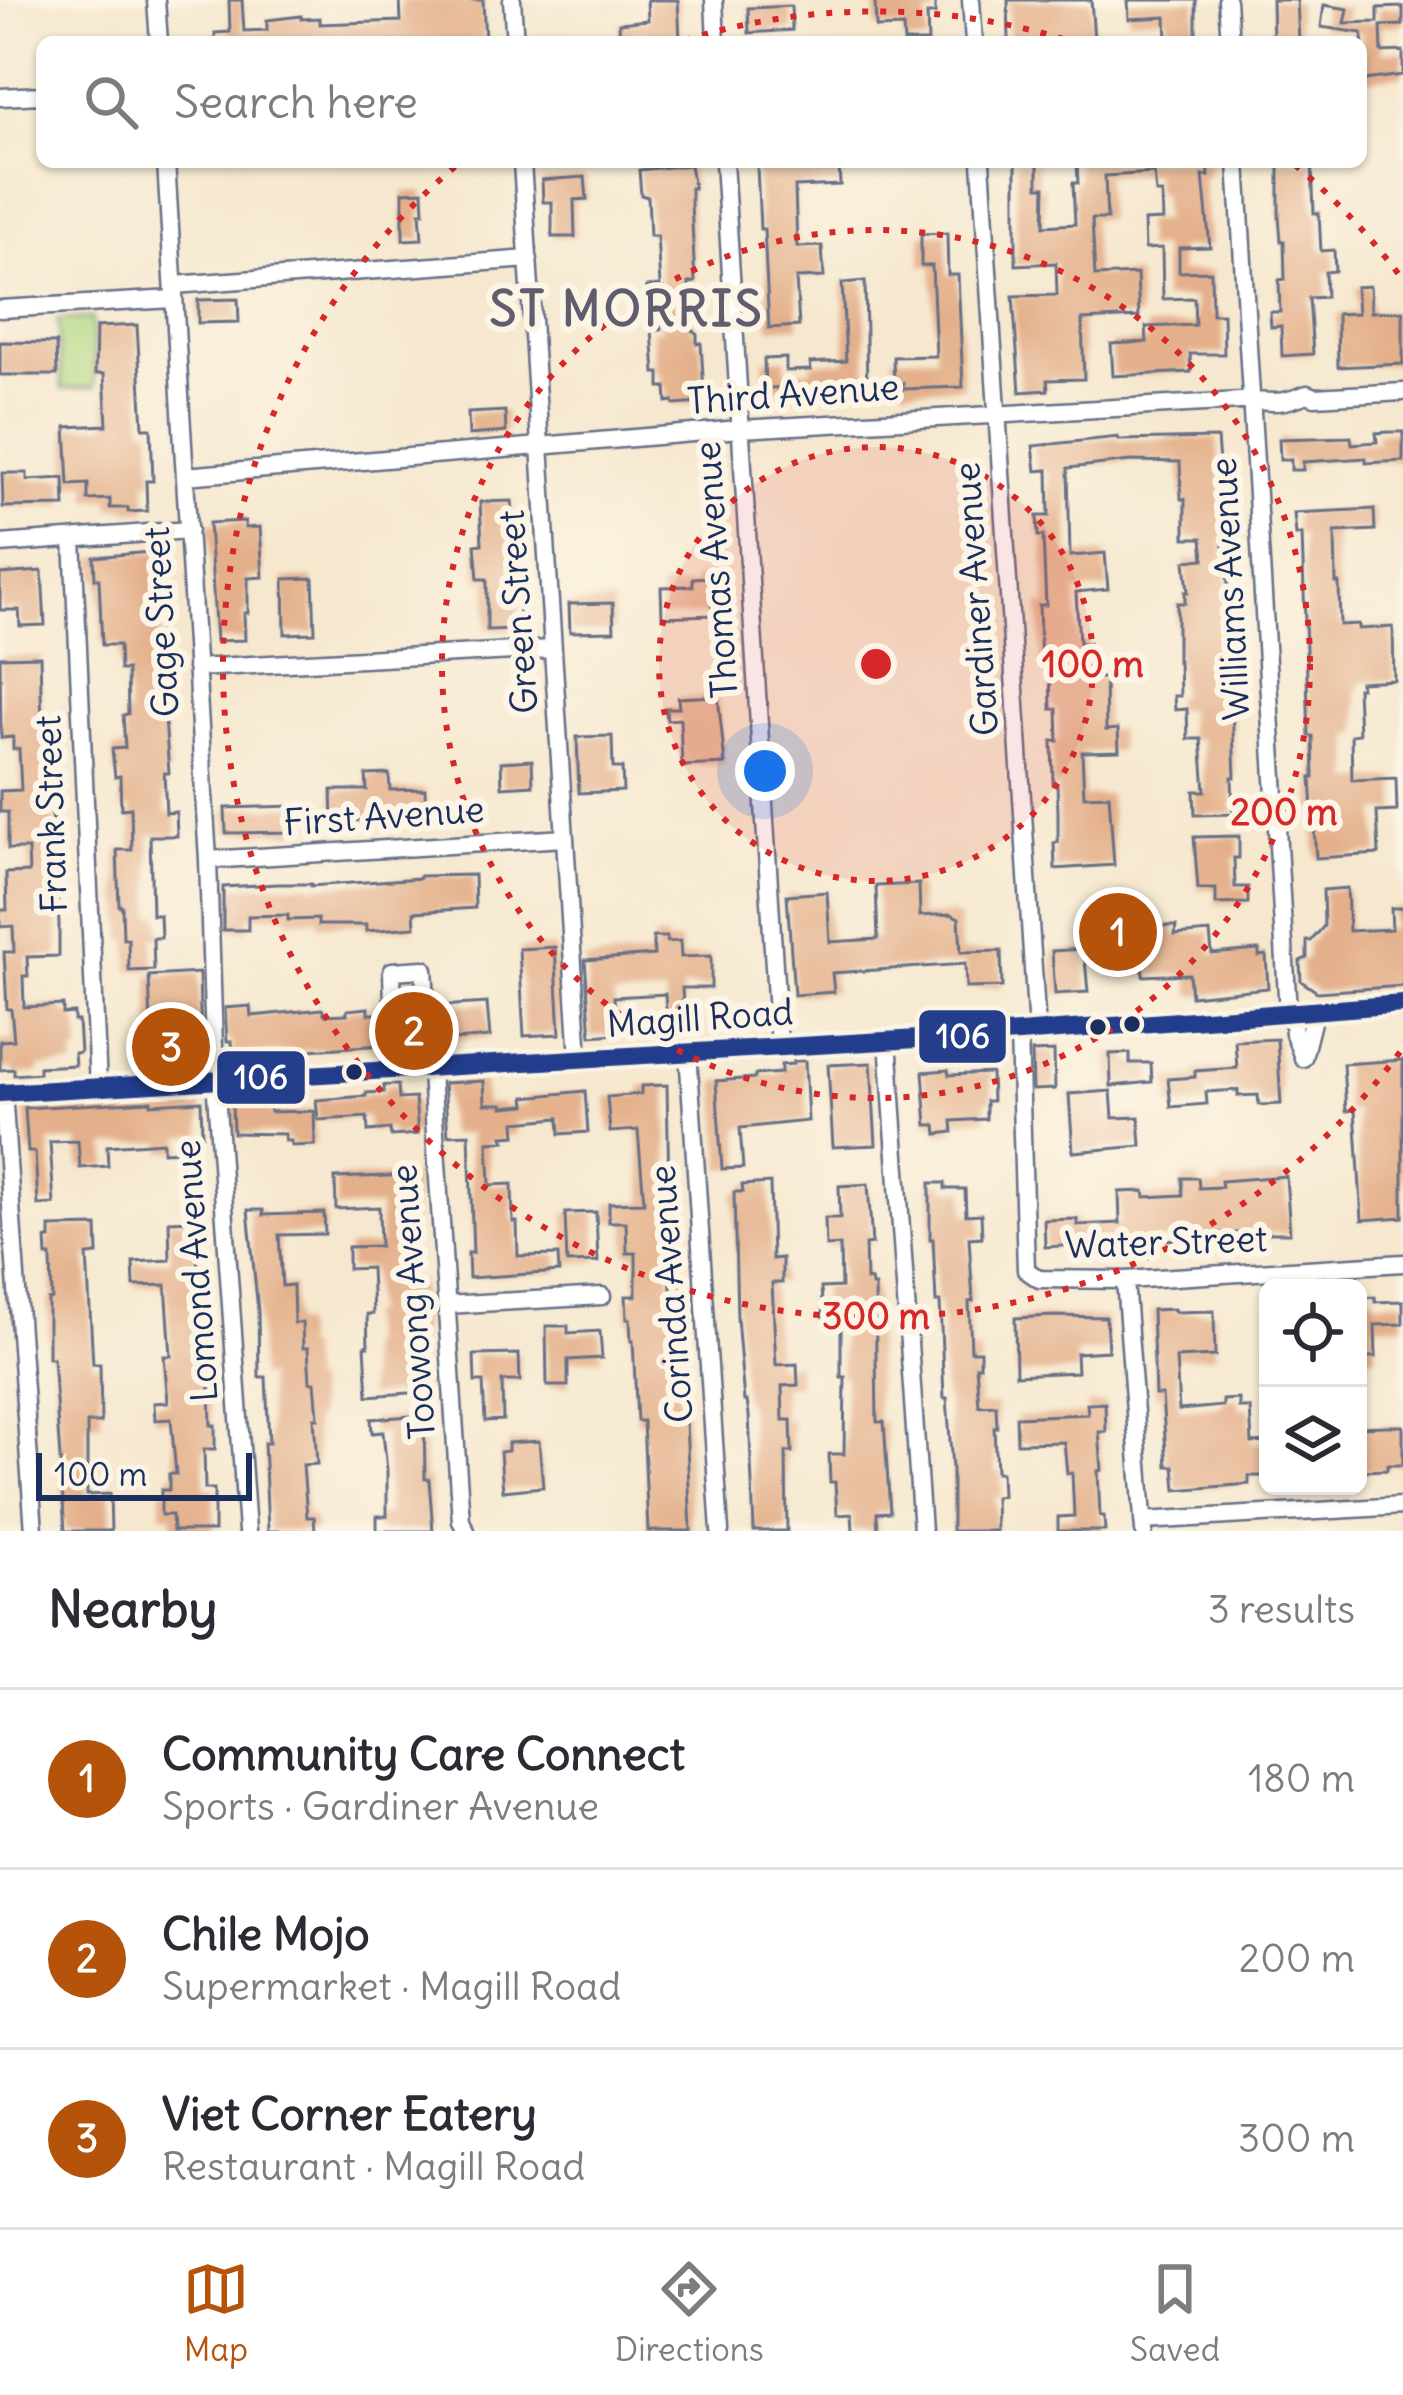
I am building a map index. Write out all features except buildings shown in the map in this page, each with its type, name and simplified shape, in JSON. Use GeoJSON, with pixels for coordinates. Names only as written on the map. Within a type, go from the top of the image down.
{"type":"FeatureCollection","features":[{"type":"Feature","properties":{"kind":"main road","name":"Magill Road"},"geometry":{"type":"LineString","coordinates":[[2,1093],[1028,1032],[1403,1004]]}},
{"type":"Feature","properties":{"kind":"street"},"geometry":{"type":"LineString","coordinates":[[156,0],[159,36]]}},
{"type":"Feature","properties":{"kind":"street"},"geometry":{"type":"LineString","coordinates":[[512,0],[515,36]]}},
{"type":"Feature","properties":{"kind":"street"},"geometry":{"type":"LineString","coordinates":[[714,0],[716,36]]}},
{"type":"Feature","properties":{"kind":"street"},"geometry":{"type":"LineString","coordinates":[[971,0],[974,36]]}},
{"type":"Feature","properties":{"kind":"street"},"geometry":{"type":"LineString","coordinates":[[1227,0],[1230,36]]}},
{"type":"Feature","properties":{"kind":"street"},"geometry":{"type":"LineString","coordinates":[[0,97],[36,95]]}},
{"type":"Feature","properties":{"kind":"street","name":"Gage Street"},"geometry":{"type":"LineString","coordinates":[[166,168],[208,860],[215,1079]]}},
{"type":"Feature","properties":{"kind":"street","name":"Green Street"},"geometry":{"type":"LineString","coordinates":[[522,168],[579,1059]]}},
{"type":"Feature","properties":{"kind":"street","name":"Thomas Avenue"},"geometry":{"type":"LineString","coordinates":[[724,168],[779,1046]]}},
{"type":"Feature","properties":{"kind":"street","name":"Gardiner Avenue"},"geometry":{"type":"LineString","coordinates":[[981,168],[1028,1032]]}},
{"type":"Feature","properties":{"kind":"street","name":"Williams Avenue"},"geometry":{"type":"LineString","coordinates":[[1237,168],[1299,1011]]}},
{"type":"Feature","properties":{"kind":"street"},"geometry":{"type":"LineString","coordinates":[[0,309],[529,259]]}},
{"type":"Feature","properties":{"kind":"street","name":"Third Avenue"},"geometry":{"type":"LineString","coordinates":[[184,476],[740,429],[1252,400],[1272,404],[1307,394],[1403,392]]}},
{"type":"Feature","properties":{"kind":"street"},"geometry":{"type":"LineString","coordinates":[[0,544],[189,530]]}},
{"type":"Feature","properties":{"kind":"street","name":"Frank Street"},"geometry":{"type":"LineString","coordinates":[[74,539],[98,1086]]}},
{"type":"Feature","properties":{"kind":"street"},"geometry":{"type":"LineString","coordinates":[[196,668],[554,650]]}},
{"type":"Feature","properties":{"kind":"street","name":"First Avenue"},"geometry":{"type":"LineString","coordinates":[[208,860],[565,838]]}},
{"type":"Feature","properties":{"kind":"street","name":"Toowong Avenue"},"geometry":{"type":"LineString","coordinates":[[395,1069],[392,970],[424,969],[461,1521],[466,1531]]}},
{"type":"Feature","properties":{"kind":"street","name":"Water Street"},"geometry":{"type":"LineString","coordinates":[[1028,1032],[1026,1270],[1040,1279],[1125,1280],[1403,1263]]}},
{"type":"Feature","properties":{"kind":"street"},"geometry":{"type":"LineString","coordinates":[[888,1040],[922,1531]]}},
{"type":"Feature","properties":{"kind":"street","name":"Corinda Avenue"},"geometry":{"type":"LineString","coordinates":[[688,1052],[721,1531]]}},
{"type":"Feature","properties":{"kind":"street","name":"Lomond Avenue"},"geometry":{"type":"LineString","coordinates":[[215,1079],[248,1531]]}},
{"type":"Feature","properties":{"kind":"street"},"geometry":{"type":"LineString","coordinates":[[2,1093],[34,1531]]}},
{"type":"Feature","properties":{"kind":"street"},"geometry":{"type":"LineString","coordinates":[[1125,1280],[1143,1526],[1403,1506]]}},
{"type":"Feature","properties":{"kind":"street"},"geometry":{"type":"LineString","coordinates":[[446,1305],[602,1296]]}},
{"type":"Feature","properties":{"kind":"green space"},"geometry":{"type":"Polygon","coordinates":[[[92,318],[95,387],[62,389],[58,320],[92,318]]]}},
{"type":"Feature","properties":{"kind":"transit line","name":"106"},"geometry":{"type":"LineString","coordinates":[[0,1093],[1019,1033],[1403,1004]]}},
{"type":"Feature","properties":{"kind":"place","name":"Community Care Connect"},"geometry":{"type":"Point","coordinates":[1118,932]}},
{"type":"Feature","properties":{"kind":"place","name":"Chile Mojo"},"geometry":{"type":"Point","coordinates":[414,1031]}},
{"type":"Feature","properties":{"kind":"place","name":"Viet Corner Eatery"},"geometry":{"type":"Point","coordinates":[171,1047]}},
{"type":"Feature","properties":{"kind":"district","name":"ST MORRIS"},"geometry":{"type":"Point","coordinates":[627,309]}}]}
